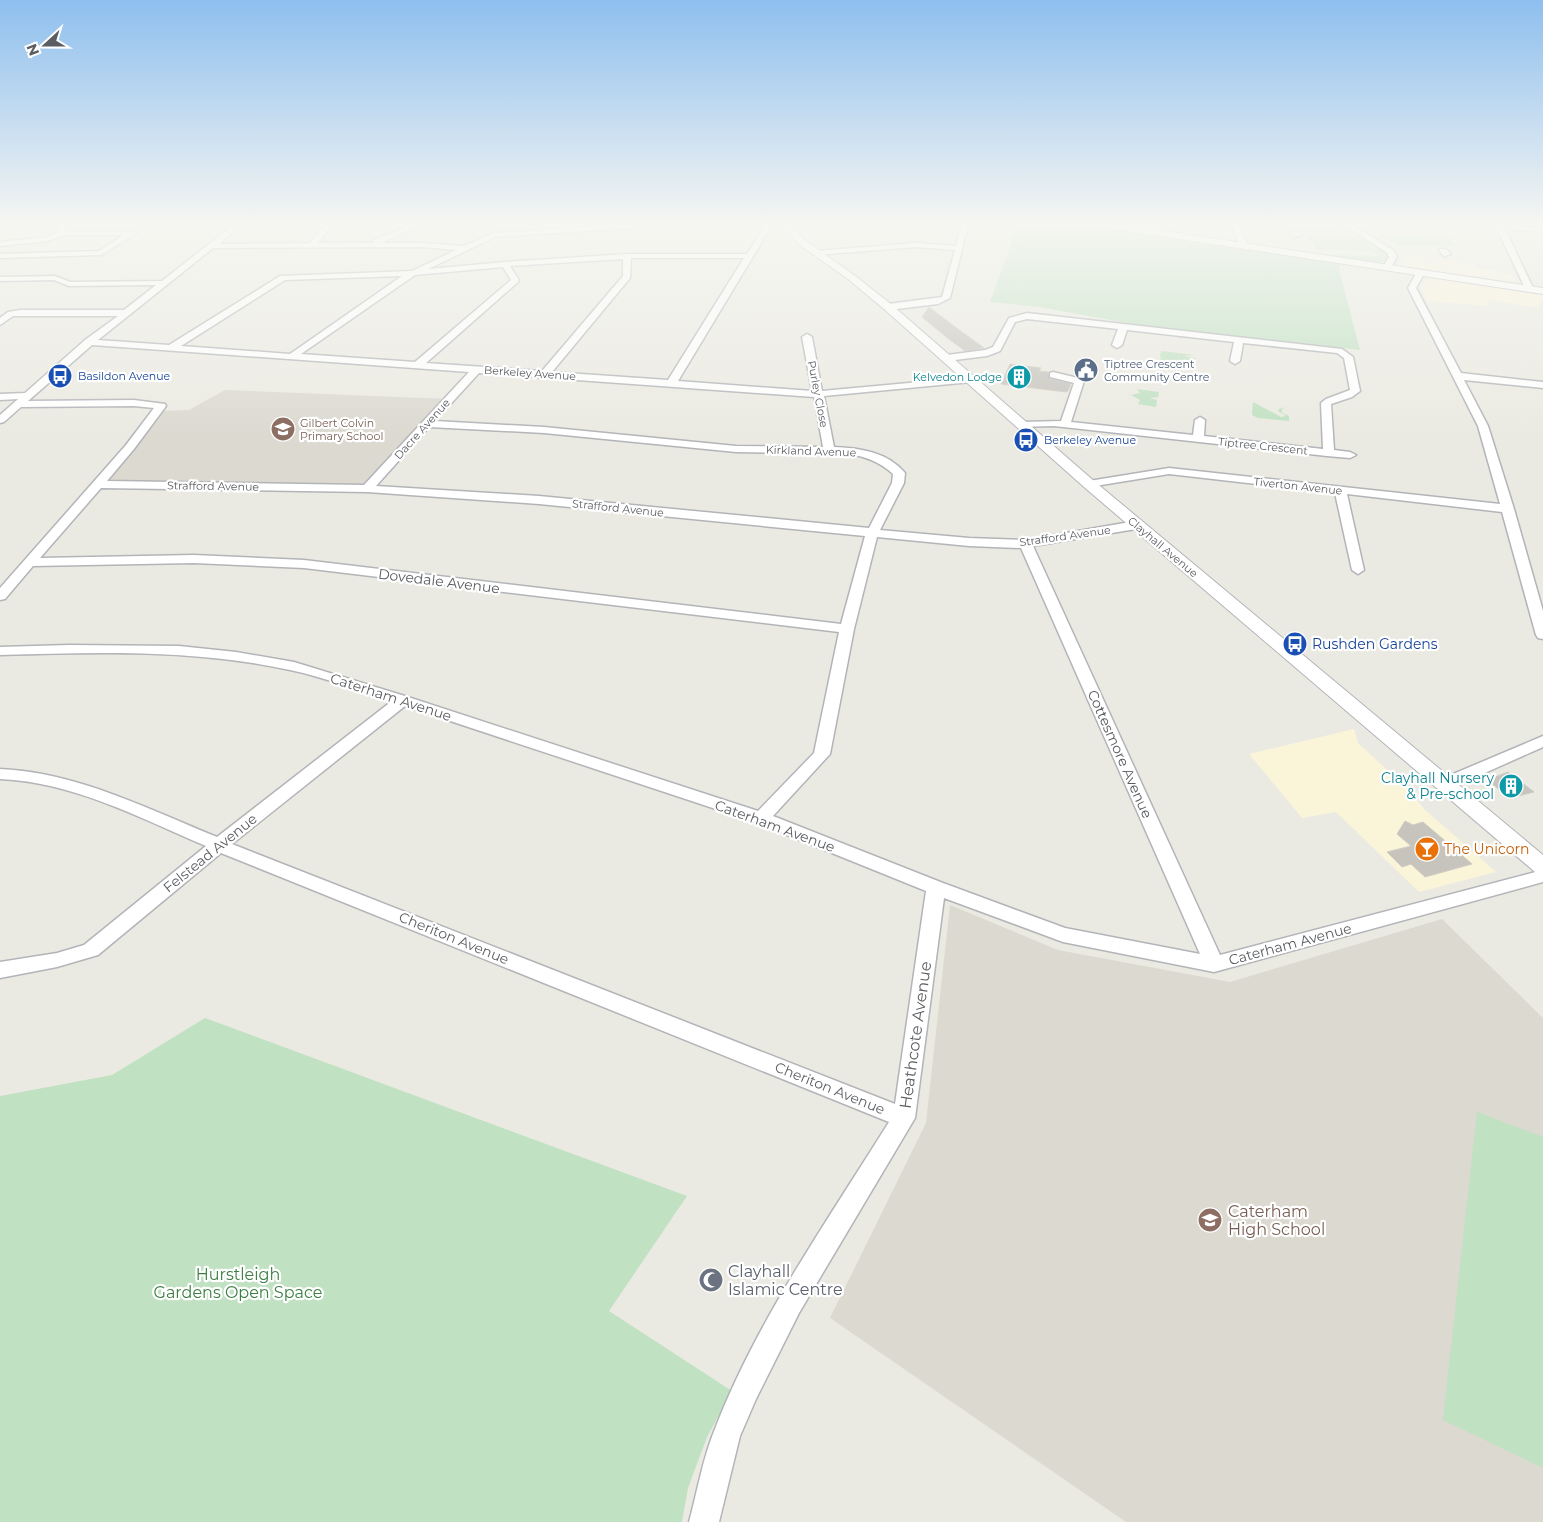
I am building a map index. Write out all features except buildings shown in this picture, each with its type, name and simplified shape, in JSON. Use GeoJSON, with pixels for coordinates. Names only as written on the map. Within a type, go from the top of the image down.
{"type":"FeatureCollection","features":[{"type":"Feature","properties":{"kind":"street"},"geometry":{"type":"LineString","coordinates":[[0,420],[88,342],[147,296]]}},
{"type":"Feature","properties":{"kind":"street"},"geometry":{"type":"LineString","coordinates":[[171,348],[254,296]]}},
{"type":"Feature","properties":{"kind":"street"},"geometry":{"type":"LineString","coordinates":[[293,356],[380,296]]}},
{"type":"Feature","properties":{"kind":"street"},"geometry":{"type":"LineString","coordinates":[[418,365],[497,296]]}},
{"type":"Feature","properties":{"kind":"street"},"geometry":{"type":"LineString","coordinates":[[545,374],[610,296]]}},
{"type":"Feature","properties":{"kind":"street"},"geometry":{"type":"LineString","coordinates":[[671,384],[725,296]]}},
{"type":"Feature","properties":{"kind":"street","name":"Clayhall Avenue"},"geometry":{"type":"LineString","coordinates":[[874,296],[1136,525],[1543,867]]}},
{"type":"Feature","properties":{"kind":"street"},"geometry":{"type":"LineString","coordinates":[[888,307],[944,300],[947,296]]}},
{"type":"Feature","properties":{"kind":"street"},"geometry":{"type":"LineString","coordinates":[[1416,296],[1483,426],[1543,635]]}},
{"type":"Feature","properties":{"kind":"street"},"geometry":{"type":"LineString","coordinates":[[947,358],[988,354],[997,350],[1010,323],[1020,317],[1024,307]]}},
{"type":"Feature","properties":{"kind":"street"},"geometry":{"type":"LineString","coordinates":[[0,322],[11,314],[20,313],[126,313]]}},
{"type":"Feature","properties":{"kind":"street","name":"Tiptree Crescent"},"geometry":{"type":"LineString","coordinates":[[1020,317],[1124,326],[1339,351],[1348,357],[1355,391],[1345,397],[1332,399],[1326,403],[1329,448],[1327,453]]}},
{"type":"Feature","properties":{"kind":"street"},"geometry":{"type":"LineString","coordinates":[[1118,345],[1124,326]]}},
{"type":"Feature","properties":{"kind":"street","name":"Purley Close"},"geometry":{"type":"LineString","coordinates":[[806,337],[829,450]]}},
{"type":"Feature","properties":{"kind":"street"},"geometry":{"type":"LineString","coordinates":[[1235,360],[1239,339]]}},
{"type":"Feature","properties":{"kind":"street","name":"Berkeley Avenue"},"geometry":{"type":"LineString","coordinates":[[88,342],[818,394],[971,379]]}},
{"type":"Feature","properties":{"kind":"street","name":"Dacre Avenue"},"geometry":{"type":"LineString","coordinates":[[367,489],[477,369]]}},
{"type":"Feature","properties":{"kind":"street"},"geometry":{"type":"LineString","coordinates":[[1053,376],[1079,380],[1065,424]]}},
{"type":"Feature","properties":{"kind":"street"},"geometry":{"type":"LineString","coordinates":[[1457,376],[1543,384]]}},
{"type":"Feature","properties":{"kind":"street"},"geometry":{"type":"LineString","coordinates":[[0,397],[26,396]]}},
{"type":"Feature","properties":{"kind":"street"},"geometry":{"type":"LineString","coordinates":[[0,596],[130,447],[161,406],[134,403],[17,404]]}},
{"type":"Feature","properties":{"kind":"street","name":"Tiptree Crescent"},"geometry":{"type":"LineString","coordinates":[[1198,439],[1200,420]]}},
{"type":"Feature","properties":{"kind":"street","name":"Kirkland Avenue"},"geometry":{"type":"LineString","coordinates":[[426,424],[544,430],[736,449],[829,450],[863,453],[887,462],[899,473],[898,483],[872,534],[847,629],[822,754],[761,818]]}},
{"type":"Feature","properties":{"kind":"street","name":"Tiptree Crescent"},"geometry":{"type":"LineString","coordinates":[[1022,425],[1065,424],[1350,456]]}},
{"type":"Feature","properties":{"kind":"street","name":"Tiverton Avenue"},"geometry":{"type":"LineString","coordinates":[[1089,484],[1169,471],[1508,509]]}},
{"type":"Feature","properties":{"kind":"street","name":"Strafford Avenue"},"geometry":{"type":"LineString","coordinates":[[96,484],[367,489],[539,500],[969,542],[1026,544],[1136,525]]}},
{"type":"Feature","properties":{"kind":"street"},"geometry":{"type":"LineString","coordinates":[[1340,490],[1358,570]]}},
{"type":"Feature","properties":{"kind":"street","name":"Cottesmore Avenue"},"geometry":{"type":"LineString","coordinates":[[1026,544],[1214,964]]}},
{"type":"Feature","properties":{"kind":"street","name":"Dovedale Avenue"},"geometry":{"type":"LineString","coordinates":[[29,562],[194,559],[304,564],[847,629]]}},
{"type":"Feature","properties":{"kind":"street","name":"Caterham Avenue"},"geometry":{"type":"LineString","coordinates":[[0,651],[69,649],[179,650],[236,656],[294,666],[761,818],[936,888],[1063,935],[1214,964],[1543,876]]}},
{"type":"Feature","properties":{"kind":"street","name":"Felstead Avenue"},"geometry":{"type":"LineString","coordinates":[[0,970],[57,960],[91,950],[219,844],[403,700]]}},
{"type":"Feature","properties":{"kind":"street"},"geometry":{"type":"LineString","coordinates":[[1445,784],[1543,741]]}},
{"type":"Feature","properties":{"kind":"street","name":"Cheriton Avenue"},"geometry":{"type":"LineString","coordinates":[[0,774],[25,775],[95,792],[219,844],[904,1118]]}},
{"type":"Feature","properties":{"kind":"street","name":"Heathcote Avenue"},"geometry":{"type":"LineString","coordinates":[[704,1522],[726,1436],[746,1389],[790,1304],[904,1118],[936,888]]}},
{"type":"Feature","properties":{"kind":"shaded area"},"geometry":{"type":"Polygon","coordinates":[[[1425,296],[1543,296],[1538,308],[1488,300],[1489,306],[1427,301],[1425,296]]]}},
{"type":"Feature","properties":{"kind":"shaded area","name":"Gilbert Colvin Primary School"},"geometry":{"type":"Polygon","coordinates":[[[225,390],[449,399],[367,489],[96,484],[158,411],[189,410],[225,390]]]}},
{"type":"Feature","properties":{"kind":"shaded area"},"geometry":{"type":"Polygon","coordinates":[[[1354,729],[1358,743],[1407,788],[1424,809],[1496,872],[1419,892],[1336,812],[1302,818],[1249,754],[1354,729]]]}},
{"type":"Feature","properties":{"kind":"shaded area","name":"Caterham High School"},"geometry":{"type":"Polygon","coordinates":[[[950,905],[1058,950],[1230,982],[1442,919],[1543,1018],[1543,1522],[1126,1522],[830,1318],[926,1123],[950,905]]]}},
{"type":"Feature","properties":{"kind":"green space"},"geometry":{"type":"Polygon","coordinates":[[[992,296],[1346,296],[1360,350],[1160,329],[1039,307],[990,302],[992,296]]]}},
{"type":"Feature","properties":{"kind":"green space"},"geometry":{"type":"Polygon","coordinates":[[[1161,351],[1195,355],[1183,356],[1195,358],[1192,367],[1184,364],[1190,367],[1159,363],[1160,358],[1163,358],[1160,357],[1161,351]]]}},
{"type":"Feature","properties":{"kind":"green space"},"geometry":{"type":"Polygon","coordinates":[[[1137,389],[1159,392],[1158,397],[1149,398],[1157,400],[1156,407],[1138,404],[1140,400],[1131,395],[1140,393],[1137,389]]]}},
{"type":"Feature","properties":{"kind":"green space"},"geometry":{"type":"Polygon","coordinates":[[[1253,402],[1281,417],[1286,416],[1278,411],[1279,409],[1287,407],[1282,409],[1282,413],[1289,416],[1289,421],[1258,418],[1252,415],[1253,402]]]}},
{"type":"Feature","properties":{"kind":"green space","name":"Hurstleigh Gardens Open Space"},"geometry":{"type":"Polygon","coordinates":[[[205,1018],[687,1196],[609,1311],[732,1391],[707,1437],[688,1488],[682,1522],[0,1522],[0,1096],[112,1075],[205,1018]]]}},
{"type":"Feature","properties":{"kind":"green space"},"geometry":{"type":"Polygon","coordinates":[[[1477,1112],[1543,1137],[1543,1468],[1443,1420],[1477,1112]]]}},
{"type":"Feature","properties":{"kind":"place","name":"Tiptree Crescent Community Centre"},"geometry":{"type":"Point","coordinates":[1086,370]}},
{"type":"Feature","properties":{"kind":"place","name":"Basildon Avenue"},"geometry":{"type":"Point","coordinates":[60,376]}},
{"type":"Feature","properties":{"kind":"place","name":"Kelvedon Lodge"},"geometry":{"type":"Point","coordinates":[1019,377]}},
{"type":"Feature","properties":{"kind":"place","name":"Gilbert Colvin Primary School"},"geometry":{"type":"Point","coordinates":[283,429]}},
{"type":"Feature","properties":{"kind":"place","name":"Berkeley Avenue"},"geometry":{"type":"Point","coordinates":[1026,440]}},
{"type":"Feature","properties":{"kind":"place","name":"Rushden Gardens"},"geometry":{"type":"Point","coordinates":[1295,644]}},
{"type":"Feature","properties":{"kind":"place","name":"Clayhall Nursery & Pre-school"},"geometry":{"type":"Point","coordinates":[1511,786]}},
{"type":"Feature","properties":{"kind":"place","name":"The Unicorn"},"geometry":{"type":"Point","coordinates":[1427,849]}},
{"type":"Feature","properties":{"kind":"place","name":"Caterham High School"},"geometry":{"type":"Point","coordinates":[1210,1220]}},
{"type":"Feature","properties":{"kind":"place","name":"Clayhall Islamic Centre"},"geometry":{"type":"Point","coordinates":[711,1280]}}]}
